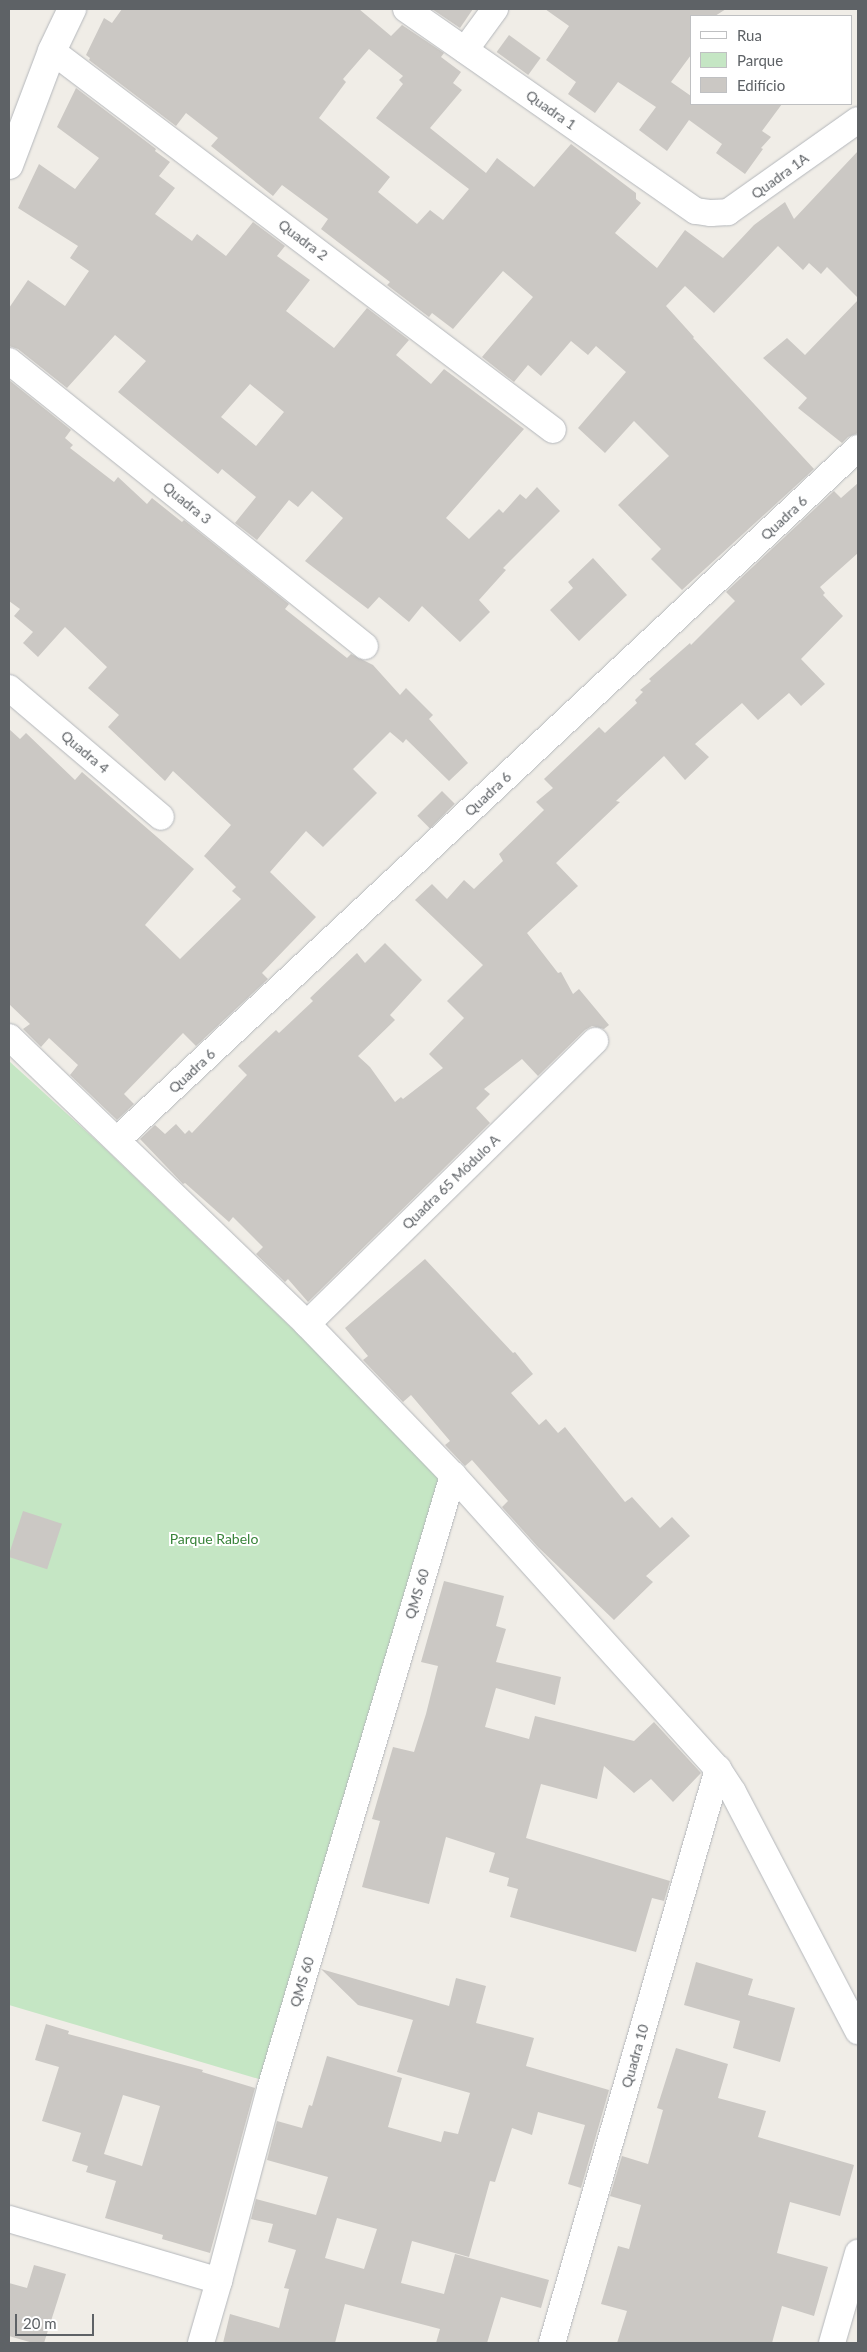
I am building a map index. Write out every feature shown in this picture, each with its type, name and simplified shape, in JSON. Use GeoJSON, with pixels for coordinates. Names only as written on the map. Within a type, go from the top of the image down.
{"type":"FeatureCollection","features":[{"type":"Feature","properties":{"kind":"street"},"geometry":{"type":"LineString","coordinates":[[9,165],[52,51],[72,9]]}},
{"type":"Feature","properties":{"kind":"street","name":"Quadra 1"},"geometry":{"type":"LineString","coordinates":[[406,9],[696,211]]}},
{"type":"Feature","properties":{"kind":"street"},"geometry":{"type":"LineString","coordinates":[[465,50],[495,9]]}},
{"type":"Feature","properties":{"kind":"street","name":"Quadra 2"},"geometry":{"type":"LineString","coordinates":[[52,51],[553,430]]}},
{"type":"Feature","properties":{"kind":"street","name":"Quadra 1A"},"geometry":{"type":"LineString","coordinates":[[696,211],[711,213],[728,212],[858,120]]}},
{"type":"Feature","properties":{"kind":"street","name":"Quadra 3"},"geometry":{"type":"LineString","coordinates":[[9,361],[365,646]]}},
{"type":"Feature","properties":{"kind":"street","name":"Quadra 6"},"geometry":{"type":"LineString","coordinates":[[117,1140],[858,448]]}},
{"type":"Feature","properties":{"kind":"street","name":"Quadra 4"},"geometry":{"type":"LineString","coordinates":[[9,688],[161,816]]}},
{"type":"Feature","properties":{"kind":"street"},"geometry":{"type":"LineString","coordinates":[[9,1038],[307,1324],[453,1475],[718,1769],[858,2030]]}},
{"type":"Feature","properties":{"kind":"street","name":"Quadra 65 Módulo A"},"geometry":{"type":"LineString","coordinates":[[307,1324],[595,1041]]}},
{"type":"Feature","properties":{"kind":"street","name":"QMS 60"},"geometry":{"type":"LineString","coordinates":[[201,2343],[270,2089],[453,1475]]}},
{"type":"Feature","properties":{"kind":"street","name":"Quadra 10"},"geometry":{"type":"LineString","coordinates":[[552,2343],[718,1769]]}},
{"type":"Feature","properties":{"kind":"street"},"geometry":{"type":"LineString","coordinates":[[9,2219],[219,2281]]}},
{"type":"Feature","properties":{"kind":"street"},"geometry":{"type":"LineString","coordinates":[[832,2343],[858,2253]]}},
{"type":"Feature","properties":{"kind":"green space","name":"Parque Rabelo"},"geometry":{"type":"Polygon","coordinates":[[[9,1061],[98,1142],[446,1476],[269,2082],[9,2005],[9,1061]]]}},
{"type":"Feature","properties":{"kind":"building"},"geometry":{"type":"Polygon","coordinates":[[[122,9],[359,9],[391,36],[402,25],[444,53],[441,57],[461,72],[453,83],[462,90],[430,128],[486,173],[497,158],[534,187],[571,144],[636,193],[636,199],[641,203],[615,233],[657,268],[685,230],[723,258],[754,225],[785,202],[794,219],[858,151],[858,298],[827,267],[821,274],[809,263],[803,270],[778,246],[714,313],[685,286],[666,306],[693,338],[814,469],[682,590],[651,559],[661,549],[618,505],[669,456],[634,421],[605,453],[578,428],[626,372],[596,346],[588,355],[571,341],[541,376],[528,365],[514,382],[482,357],[533,297],[503,271],[453,329],[432,313],[429,317],[387,285],[390,282],[321,229],[328,219],[282,185],[273,196],[211,146],[218,138],[186,113],[176,126],[89,60],[90,58],[86,55],[104,18],[112,23],[122,9]],[[369,49],[343,79],[346,82],[319,118],[390,177],[378,192],[417,224],[430,210],[443,220],[469,189],[376,118],[403,84],[399,80],[403,76],[369,49]]]}},
{"type":"Feature","properties":{"kind":"building"},"geometry":{"type":"Polygon","coordinates":[[[432,9],[473,9],[460,28],[432,9]]]}},
{"type":"Feature","properties":{"kind":"building"},"geometry":{"type":"Polygon","coordinates":[[[545,9],[726,9],[717,15],[690,15],[690,56],[671,82],[690,95],[690,105],[781,105],[762,131],[771,137],[761,148],[763,149],[745,174],[716,153],[722,144],[689,120],[667,151],[639,130],[656,107],[618,82],[595,113],[568,94],[576,82],[546,60],[569,26],[545,9]]]}},
{"type":"Feature","properties":{"kind":"building"},"geometry":{"type":"Polygon","coordinates":[[[509,35],[541,58],[528,75],[497,52],[509,35]]]}},
{"type":"Feature","properties":{"kind":"building"},"geometry":{"type":"Polygon","coordinates":[[[76,88],[156,149],[155,151],[170,162],[159,176],[175,188],[155,214],[192,241],[197,234],[226,256],[253,222],[285,246],[277,256],[310,280],[286,311],[334,348],[367,308],[409,340],[396,355],[431,384],[444,369],[524,429],[446,518],[469,539],[499,509],[503,513],[520,494],[526,499],[537,487],[560,511],[503,568],[506,570],[479,600],[490,612],[460,642],[422,606],[409,622],[379,597],[368,609],[305,561],[343,518],[312,491],[298,507],[289,500],[257,540],[235,523],[256,497],[222,469],[218,474],[118,392],[146,361],[115,335],[67,388],[18,349],[9,346],[9,308],[28,280],[65,306],[89,271],[70,258],[78,246],[18,208],[39,164],[75,189],[99,158],[57,127],[76,88]],[[250,384],[221,417],[256,446],[284,412],[250,384]]]}},
{"type":"Feature","properties":{"kind":"building"},"geometry":{"type":"Polygon","coordinates":[[[858,300],[858,433],[848,437],[842,443],[798,408],[807,398],[763,358],[787,338],[805,355],[858,300]]]}},
{"type":"Feature","properties":{"kind":"building"},"geometry":{"type":"Polygon","coordinates":[[[9,380],[71,430],[65,438],[73,445],[70,448],[114,482],[118,477],[147,504],[152,498],[182,522],[184,520],[289,604],[285,609],[347,658],[351,654],[373,665],[400,695],[406,688],[433,715],[429,719],[468,763],[449,781],[406,739],[403,743],[390,732],[353,769],[377,793],[323,847],[306,831],[270,872],[316,917],[262,973],[268,979],[196,1046],[183,1033],[124,1094],[134,1104],[117,1120],[70,1075],[78,1065],[49,1038],[41,1047],[23,1029],[30,1024],[9,1004],[9,729],[20,739],[26,733],[75,780],[82,772],[194,869],[145,925],[180,959],[241,899],[232,891],[236,887],[204,856],[231,825],[173,771],[165,781],[108,727],[119,715],[88,688],[107,667],[65,627],[38,657],[23,643],[33,632],[14,616],[20,609],[9,601],[9,380]]]}},
{"type":"Feature","properties":{"kind":"building"},"geometry":{"type":"Polygon","coordinates":[[[858,483],[858,553],[820,587],[825,593],[823,595],[843,616],[801,659],[825,684],[801,706],[789,693],[758,720],[742,703],[695,744],[709,757],[685,780],[664,756],[616,801],[620,802],[556,863],[578,886],[527,933],[558,973],[561,972],[573,994],[579,989],[609,1025],[604,1029],[592,1026],[585,1030],[538,1076],[522,1059],[484,1089],[490,1094],[476,1108],[490,1123],[308,1302],[288,1279],[285,1282],[256,1254],[263,1247],[233,1217],[229,1222],[185,1183],[183,1184],[140,1139],[155,1125],[165,1134],[176,1124],[185,1134],[189,1130],[192,1133],[247,1075],[238,1066],[276,1030],[279,1033],[313,1001],[310,998],[357,953],[365,963],[385,943],[422,980],[390,1015],[395,1020],[358,1056],[370,1067],[395,1102],[401,1097],[403,1099],[443,1068],[429,1054],[464,1018],[447,1001],[483,965],[415,900],[432,884],[447,899],[464,880],[474,889],[503,861],[499,854],[544,810],[536,802],[553,788],[544,779],[599,727],[605,733],[637,703],[635,700],[643,692],[640,690],[651,681],[649,679],[690,643],[691,645],[735,601],[726,592],[834,491],[841,498],[858,483]]]}},
{"type":"Feature","properties":{"kind":"building"},"geometry":{"type":"Polygon","coordinates":[[[593,558],[627,595],[579,641],[550,610],[573,588],[568,582],[593,558]]]}},
{"type":"Feature","properties":{"kind":"building"},"geometry":{"type":"Polygon","coordinates":[[[442,791],[455,804],[430,828],[417,816],[442,791]]]}},
{"type":"Feature","properties":{"kind":"building"},"geometry":{"type":"Polygon","coordinates":[[[425,1259],[513,1353],[515,1352],[533,1374],[511,1393],[539,1425],[546,1419],[558,1433],[565,1427],[625,1502],[632,1497],[660,1528],[672,1517],[690,1536],[646,1576],[653,1582],[614,1620],[538,1547],[502,1507],[508,1501],[472,1460],[465,1466],[445,1445],[450,1441],[411,1395],[403,1402],[363,1360],[368,1356],[345,1328],[425,1259]]]}},
{"type":"Feature","properties":{"kind":"building"},"geometry":{"type":"Polygon","coordinates":[[[23,1511],[62,1524],[47,1569],[9,1557],[23,1511]]]}},
{"type":"Feature","properties":{"kind":"building"},"geometry":{"type":"Polygon","coordinates":[[[444,1581],[504,1596],[496,1626],[506,1629],[496,1662],[561,1677],[555,1705],[496,1688],[485,1727],[529,1739],[535,1716],[634,1741],[654,1722],[701,1773],[673,1802],[651,1779],[634,1793],[604,1766],[597,1799],[541,1784],[526,1838],[670,1881],[664,1901],[652,1898],[636,1952],[510,1917],[518,1889],[507,1886],[509,1878],[489,1872],[495,1853],[446,1837],[429,1904],[362,1887],[380,1821],[372,1819],[393,1747],[414,1752],[426,1714],[438,1666],[421,1662],[444,1581]]]}},
{"type":"Feature","properties":{"kind":"building"},"geometry":{"type":"Polygon","coordinates":[[[696,1962],[753,1979],[748,1995],[795,2008],[780,2062],[733,2048],[740,2021],[684,2005],[696,1962]]]}},
{"type":"Feature","properties":{"kind":"building"},"geometry":{"type":"Polygon","coordinates":[[[321,1969],[449,2006],[456,1978],[486,1986],[476,2023],[534,2038],[526,2066],[609,2090],[581,2188],[568,2184],[585,2125],[538,2112],[532,2135],[512,2128],[495,2182],[490,2181],[469,2257],[412,2241],[401,2283],[444,2294],[455,2254],[549,2280],[541,2308],[501,2297],[487,2343],[436,2343],[440,2329],[345,2304],[335,2343],[223,2343],[230,2314],[279,2328],[289,2289],[284,2288],[296,2250],[268,2242],[273,2224],[251,2219],[256,2199],[316,2215],[328,2177],[267,2160],[277,2121],[302,2128],[309,2105],[312,2106],[327,2056],[402,2078],[388,2127],[441,2142],[444,2131],[458,2134],[470,2093],[397,2072],[413,2020],[358,2005],[321,1969]],[[337,2218],[325,2258],[364,2269],[377,2229],[337,2218]]]}},
{"type":"Feature","properties":{"kind":"building"},"geometry":{"type":"Polygon","coordinates":[[[46,2024],[69,2031],[68,2034],[203,2070],[202,2072],[255,2088],[210,2253],[162,2239],[163,2235],[105,2218],[116,2181],[86,2172],[88,2166],[72,2161],[81,2133],[42,2121],[59,2067],[35,2060],[46,2024]],[[123,2095],[104,2154],[142,2166],[160,2106],[123,2095]]]}},
{"type":"Feature","properties":{"kind":"building"},"geometry":{"type":"Polygon","coordinates":[[[676,2048],[728,2064],[718,2098],[766,2111],[758,2137],[854,2165],[840,2216],[790,2202],[777,2253],[828,2267],[814,2316],[782,2306],[772,2343],[617,2343],[627,2311],[601,2304],[618,2246],[629,2249],[641,2205],[610,2196],[622,2156],[648,2164],[663,2110],[657,2108],[676,2048]]]}},
{"type":"Feature","properties":{"kind":"building"},"geometry":{"type":"Polygon","coordinates":[[[34,2265],[66,2274],[44,2343],[33,2343],[9,2336],[9,2283],[27,2288],[34,2265]]]}}]}
